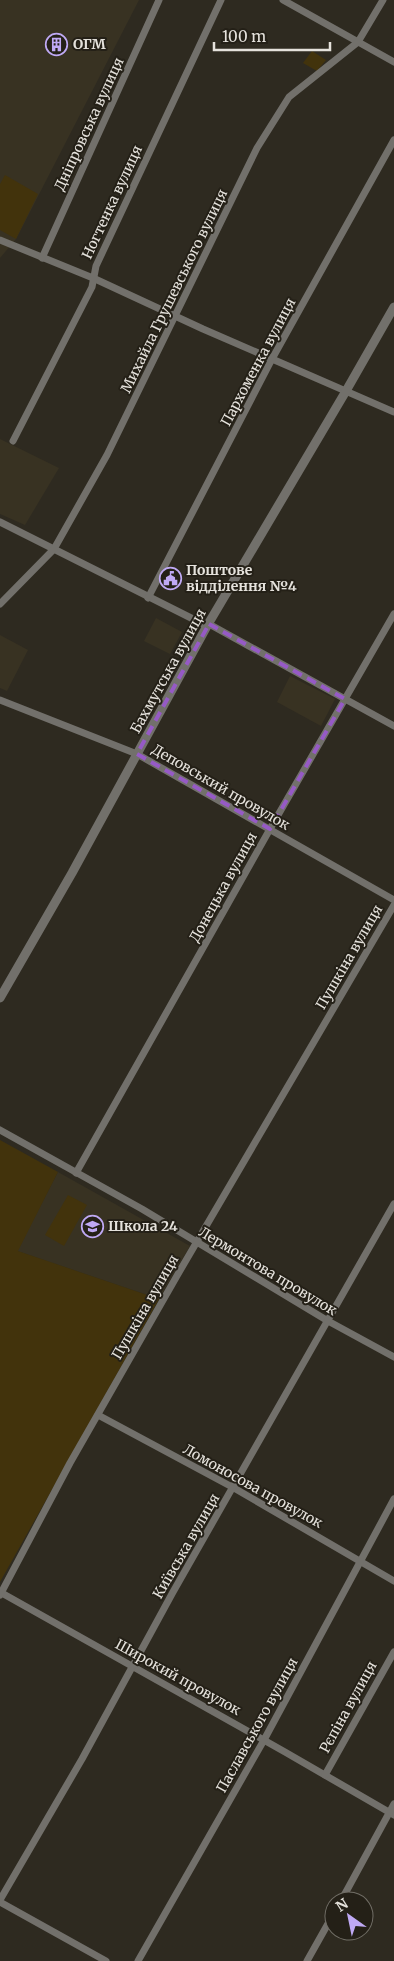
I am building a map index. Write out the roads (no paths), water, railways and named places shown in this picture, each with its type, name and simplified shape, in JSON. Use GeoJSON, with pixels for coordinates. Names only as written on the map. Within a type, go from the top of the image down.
{"type":"FeatureCollection","features":[{"type":"Feature","properties":{"kind":"street","name":"Дніпровська вулиця"},"geometry":{"type":"LineString","coordinates":[[42,258],[159,0]]}},
{"type":"Feature","properties":{"kind":"street","name":"Ногтенка вулиця"},"geometry":{"type":"LineString","coordinates":[[14,441],[92,287],[96,266],[221,0]]}},
{"type":"Feature","properties":{"kind":"street"},"geometry":{"type":"LineString","coordinates":[[283,0],[394,62]]}},
{"type":"Feature","properties":{"kind":"street","name":"Михайла Грушевського вулиця"},"geometry":{"type":"LineString","coordinates":[[0,604],[54,549],[107,456],[257,148],[289,97],[358,42],[383,0]]}},
{"type":"Feature","properties":{"kind":"street","name":"Пархоменка вулиця"},"geometry":{"type":"LineString","coordinates":[[148,598],[272,359],[394,140]]}},
{"type":"Feature","properties":{"kind":"street"},"geometry":{"type":"LineString","coordinates":[[0,240],[93,278],[176,317],[394,412]]}},
{"type":"Feature","properties":{"kind":"street","name":"Бахмутська вулиця"},"geometry":{"type":"LineString","coordinates":[[0,998],[72,873],[208,625],[394,307]]}},
{"type":"Feature","properties":{"kind":"street"},"geometry":{"type":"LineString","coordinates":[[0,522],[148,598],[208,625],[394,726]]}},
{"type":"Feature","properties":{"kind":"street","name":"Донецька вулиця"},"geometry":{"type":"LineString","coordinates":[[76,1173],[394,614]]}},
{"type":"Feature","properties":{"kind":"street","name":"Деповський провулок"},"geometry":{"type":"LineString","coordinates":[[0,700],[137,754],[394,900]]}},
{"type":"Feature","properties":{"kind":"street","name":"Пушкіна вулиця"},"geometry":{"type":"LineString","coordinates":[[0,1593],[98,1415],[394,905]]}},
{"type":"Feature","properties":{"kind":"street","name":"Лермонтова провулок"},"geometry":{"type":"LineString","coordinates":[[0,1130],[142,1209],[328,1322],[394,1357]]}},
{"type":"Feature","properties":{"kind":"street","name":"Київська вулиця"},"geometry":{"type":"LineString","coordinates":[[0,1901],[394,1204]]}},
{"type":"Feature","properties":{"kind":"street","name":"Ломоносова провулок"},"geometry":{"type":"LineString","coordinates":[[98,1415],[234,1488],[394,1581]]}},
{"type":"Feature","properties":{"kind":"street","name":"Паславського вулиця"},"geometry":{"type":"LineString","coordinates":[[138,1961],[264,1740],[394,1499]]}},
{"type":"Feature","properties":{"kind":"street","name":"Широкий провулок"},"geometry":{"type":"LineString","coordinates":[[0,1593],[264,1740],[392,1814]]}},
{"type":"Feature","properties":{"kind":"street","name":"Рєпіна вулиця"},"geometry":{"type":"LineString","coordinates":[[325,1775],[394,1652]]}},
{"type":"Feature","properties":{"kind":"street"},"geometry":{"type":"LineString","coordinates":[[347,1891],[392,1814],[394,1804]]}},
{"type":"Feature","properties":{"kind":"street"},"geometry":{"type":"LineString","coordinates":[[0,1901],[106,1961]]}},
{"type":"Feature","properties":{"kind":"street"},"geometry":{"type":"LineString","coordinates":[[308,1961],[324,1931]]}},
{"type":"Feature","properties":{"kind":"place","name":"ОГМ"},"geometry":{"type":"Point","coordinates":[57,44]}},
{"type":"Feature","properties":{"kind":"place","name":"Поштове відділення №4"},"geometry":{"type":"Point","coordinates":[170,578]}},
{"type":"Feature","properties":{"kind":"place","name":"Школа 24"},"geometry":{"type":"Point","coordinates":[92,1226]}}]}
